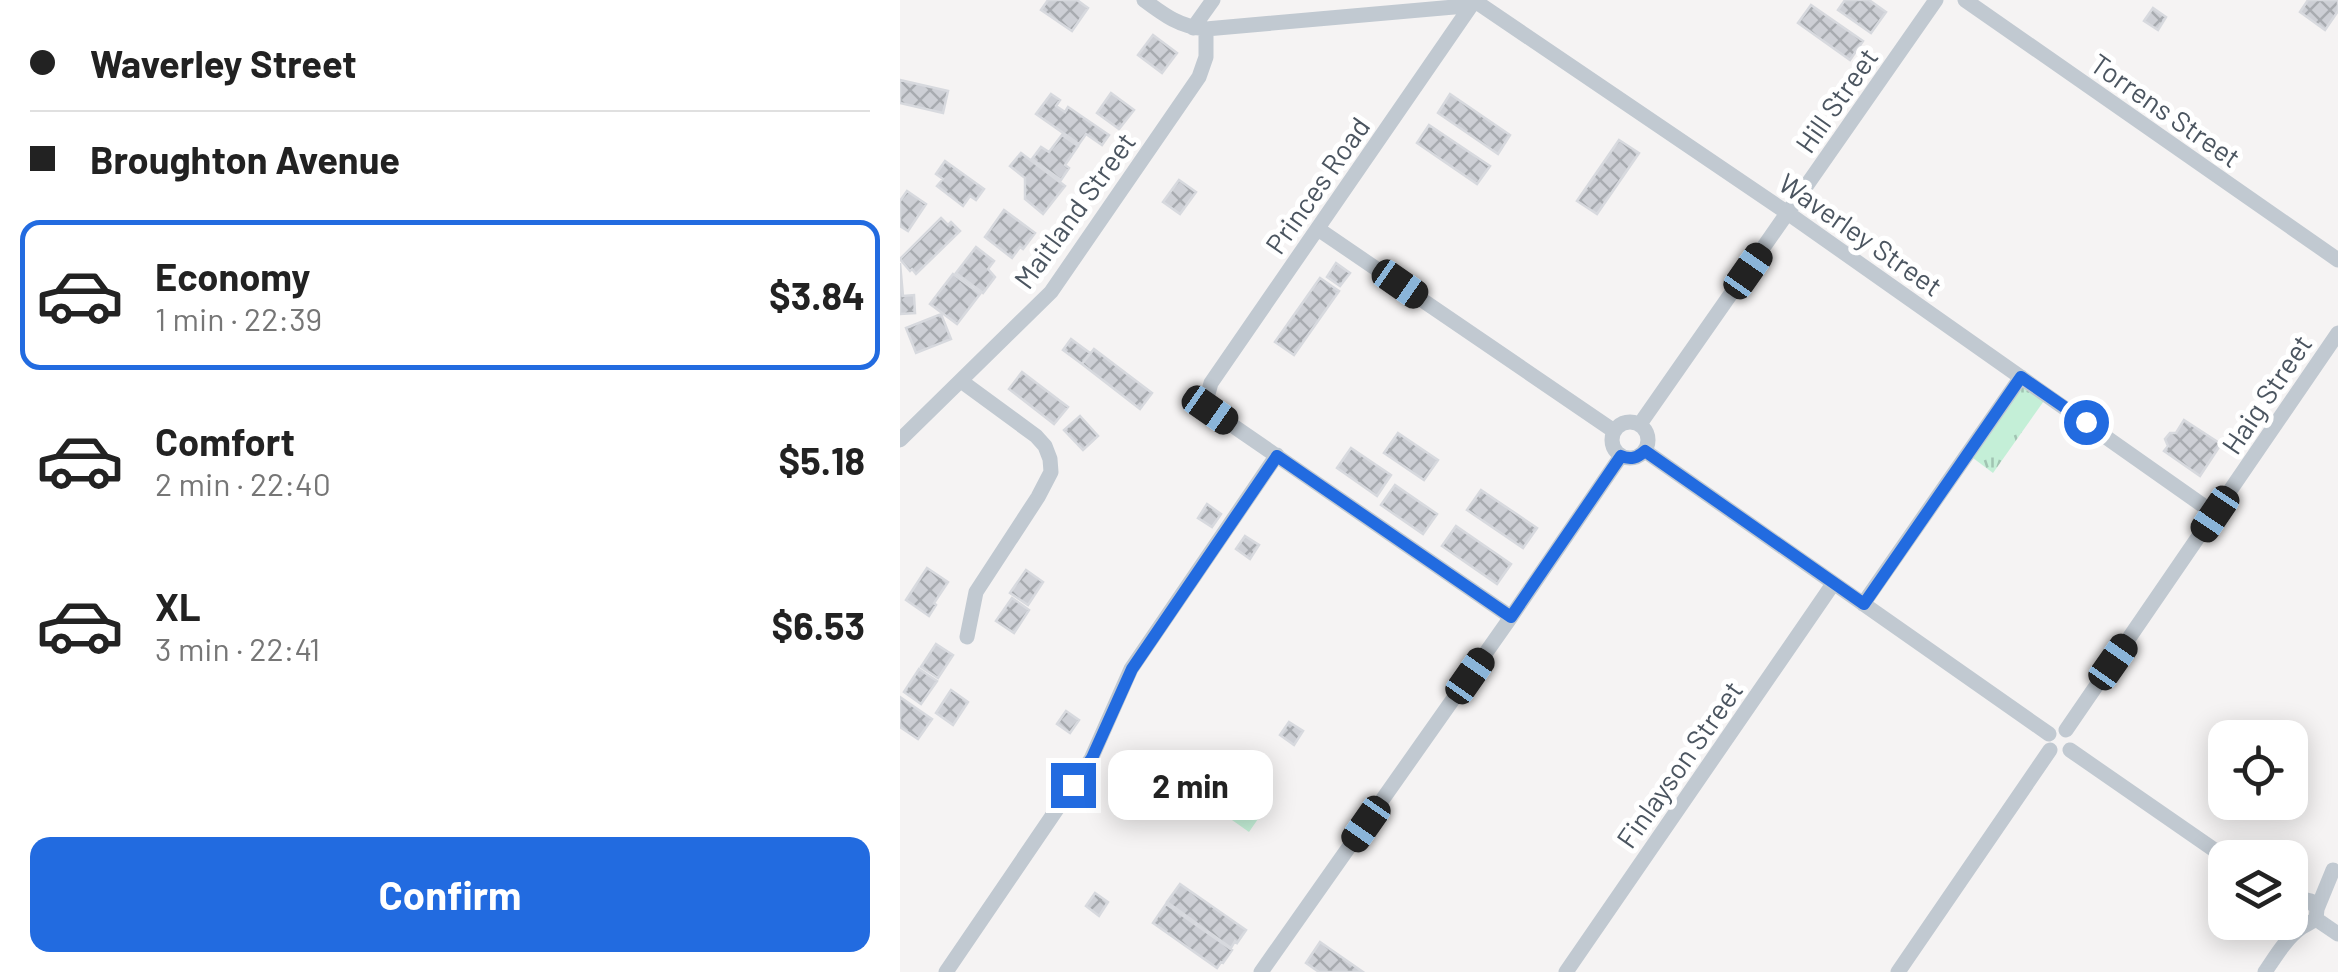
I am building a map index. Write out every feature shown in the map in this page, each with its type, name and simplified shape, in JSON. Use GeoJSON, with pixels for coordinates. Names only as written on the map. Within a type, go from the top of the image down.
{"type":"FeatureCollection","features":[{"type":"Feature","properties":{"kind":"street"},"geometry":{"type":"LineString","coordinates":[[1144,0],[1175,23],[1199,29],[1454,7],[1475,0]]}},
{"type":"Feature","properties":{"kind":"street"},"geometry":{"type":"LineString","coordinates":[[1199,29],[1214,0]]}},
{"type":"Feature","properties":{"kind":"street","name":"Waverley Street"},"geometry":{"type":"LineString","coordinates":[[1475,0],[2215,514]]}},
{"type":"Feature","properties":{"kind":"street","name":"Princes Road"},"geometry":{"type":"LineString","coordinates":[[1277,456],[1210,410],[1206,401],[1211,382],[1475,0]]}},
{"type":"Feature","properties":{"kind":"street","name":"Hill Street"},"geometry":{"type":"LineString","coordinates":[[1640,424],[1936,0]]}},
{"type":"Feature","properties":{"kind":"street","name":"Torrens Street"},"geometry":{"type":"LineString","coordinates":[[1965,0],[2338,260]]}},
{"type":"Feature","properties":{"kind":"street","name":"Maitland Street"},"geometry":{"type":"LineString","coordinates":[[900,440],[1051,292],[1199,77],[1206,57],[1199,29]]}},
{"type":"Feature","properties":{"kind":"street"},"geometry":{"type":"LineString","coordinates":[[1318,228],[1614,431]]}},
{"type":"Feature","properties":{"kind":"street","name":"Haig Street"},"geometry":{"type":"LineString","coordinates":[[2066,730],[2338,333]]}},
{"type":"Feature","properties":{"kind":"street"},"geometry":{"type":"LineString","coordinates":[[1864,604],[2021,377]]}},
{"type":"Feature","properties":{"kind":"street"},"geometry":{"type":"LineString","coordinates":[[962,381],[1036,436],[1050,458],[1045,485],[976,592],[966,637]]}},
{"type":"Feature","properties":{"kind":"street"},"geometry":{"type":"LineString","coordinates":[[1622,424],[1640,424],[1647,433],[1645,451],[1638,457],[1621,456],[1614,448],[1614,431],[1622,424]]}},
{"type":"Feature","properties":{"kind":"street"},"geometry":{"type":"LineString","coordinates":[[1645,451],[1864,604],[2049,742],[2059,755],[2070,750]]}},
{"type":"Feature","properties":{"kind":"street"},"geometry":{"type":"LineString","coordinates":[[946,972],[1092,758],[1132,669],[1277,456],[1511,617]]}},
{"type":"Feature","properties":{"kind":"street"},"geometry":{"type":"LineString","coordinates":[[1262,972],[1621,456]]}},
{"type":"Feature","properties":{"kind":"street","name":"Finlayson Street"},"geometry":{"type":"LineString","coordinates":[[1566,972],[1833,584]]}},
{"type":"Feature","properties":{"kind":"street"},"geometry":{"type":"LineString","coordinates":[[1898,972],[2057,729],[2066,730],[2073,738],[2070,750]]}},
{"type":"Feature","properties":{"kind":"street"},"geometry":{"type":"LineString","coordinates":[[2070,750],[2208,846]]}},
{"type":"Feature","properties":{"kind":"street"},"geometry":{"type":"LineString","coordinates":[[2308,900],[2335,866]]}},
{"type":"Feature","properties":{"kind":"street"},"geometry":{"type":"LineString","coordinates":[[2308,918],[2338,934]]}},
{"type":"Feature","properties":{"kind":"street"},"geometry":{"type":"LineString","coordinates":[[2265,972],[2284,940]]}},
{"type":"Feature","properties":{"kind":"green space"},"geometry":{"type":"Polygon","coordinates":[[[2021,381],[2046,398],[1993,473],[1969,455],[2021,381]]]}},
{"type":"Feature","properties":{"kind":"green space"},"geometry":{"type":"Polygon","coordinates":[[[1211,762],[1269,803],[1249,832],[1191,791],[1211,762]]]}},
{"type":"Feature","properties":{"kind":"building"},"geometry":{"type":"Polygon","coordinates":[[[1048,0],[1077,0],[1088,8],[1072,31],[1041,10],[1048,0]]]}},
{"type":"Feature","properties":{"kind":"building"},"geometry":{"type":"Polygon","coordinates":[[[1845,0],[1869,0],[1886,12],[1871,33],[1838,10],[1845,0]]]}},
{"type":"Feature","properties":{"kind":"building"},"geometry":{"type":"Polygon","coordinates":[[[2308,0],[2338,0],[2338,11],[2325,30],[2300,12],[2308,0]]]}},
{"type":"Feature","properties":{"kind":"building"},"geometry":{"type":"Polygon","coordinates":[[[1811,5],[1863,41],[1850,60],[1798,23],[1811,5]]]}},
{"type":"Feature","properties":{"kind":"building"},"geometry":{"type":"Polygon","coordinates":[[[2153,8],[2166,17],[2158,30],[2144,21],[2153,8]]]}},
{"type":"Feature","properties":{"kind":"building"},"geometry":{"type":"Polygon","coordinates":[[[1153,35],[1177,53],[1162,73],[1138,55],[1153,35]]]}},
{"type":"Feature","properties":{"kind":"building"},"geometry":{"type":"Polygon","coordinates":[[[900,80],[948,91],[943,113],[900,103],[900,80]]]}},
{"type":"Feature","properties":{"kind":"building"},"geometry":{"type":"Polygon","coordinates":[[[1111,93],[1134,110],[1119,129],[1097,113],[1111,93]]]}},
{"type":"Feature","properties":{"kind":"building"},"geometry":{"type":"Polygon","coordinates":[[[1051,94],[1060,100],[1056,106],[1065,112],[1068,107],[1109,135],[1102,145],[1086,134],[1079,144],[1036,114],[1051,94]]]}},
{"type":"Feature","properties":{"kind":"building"},"geometry":{"type":"Polygon","coordinates":[[[1450,94],[1510,135],[1498,154],[1438,113],[1450,94]]]}},
{"type":"Feature","properties":{"kind":"building"},"geometry":{"type":"Polygon","coordinates":[[[1429,125],[1490,166],[1477,184],[1417,143],[1429,125]]]}},
{"type":"Feature","properties":{"kind":"building"},"geometry":{"type":"Polygon","coordinates":[[[1062,135],[1078,146],[1065,165],[1069,168],[1061,180],[1032,159],[1041,147],[1049,152],[1062,135]]]}},
{"type":"Feature","properties":{"kind":"building"},"geometry":{"type":"Polygon","coordinates":[[[1619,140],[1639,153],[1597,214],[1577,201],[1619,140]]]}},
{"type":"Feature","properties":{"kind":"building"},"geometry":{"type":"Polygon","coordinates":[[[1021,153],[1065,186],[1043,214],[1025,199],[1025,178],[1010,166],[1021,153]]]}},
{"type":"Feature","properties":{"kind":"building"},"geometry":{"type":"Polygon","coordinates":[[[945,161],[984,189],[976,200],[970,196],[963,206],[937,186],[943,179],[936,174],[945,161]]]}},
{"type":"Feature","properties":{"kind":"building"},"geometry":{"type":"Polygon","coordinates":[[[1179,180],[1196,192],[1180,214],[1163,202],[1179,180]]]}},
{"type":"Feature","properties":{"kind":"building"},"geometry":{"type":"Polygon","coordinates":[[[907,191],[926,204],[908,231],[900,226],[900,201],[907,191]]]}},
{"type":"Feature","properties":{"kind":"building"},"geometry":{"type":"Polygon","coordinates":[[[1004,210],[1035,233],[1012,258],[985,237],[1004,210]]]}},
{"type":"Feature","properties":{"kind":"building"},"geometry":{"type":"Polygon","coordinates":[[[941,218],[960,231],[916,274],[910,271],[900,259],[941,218]]]}},
{"type":"Feature","properties":{"kind":"building"},"geometry":{"type":"Polygon","coordinates":[[[976,247],[994,261],[988,269],[995,277],[983,293],[956,273],[976,247]]]}},
{"type":"Feature","properties":{"kind":"building"},"geometry":{"type":"Polygon","coordinates":[[[900,263],[903,296],[914,295],[915,313],[900,314],[900,263]]]}},
{"type":"Feature","properties":{"kind":"building"},"geometry":{"type":"Polygon","coordinates":[[[1336,263],[1350,273],[1340,286],[1327,277],[1336,263]]]}},
{"type":"Feature","properties":{"kind":"building"},"geometry":{"type":"Polygon","coordinates":[[[953,274],[980,294],[957,324],[930,304],[953,274]]]}},
{"type":"Feature","properties":{"kind":"building"},"geometry":{"type":"Polygon","coordinates":[[[1320,278],[1339,291],[1294,355],[1275,342],[1320,278]]]}},
{"type":"Feature","properties":{"kind":"building"},"geometry":{"type":"Polygon","coordinates":[[[941,314],[951,339],[916,353],[906,328],[941,314]]]}},
{"type":"Feature","properties":{"kind":"building"},"geometry":{"type":"Polygon","coordinates":[[[1071,339],[1090,353],[1082,364],[1063,350],[1071,339]]]}},
{"type":"Feature","properties":{"kind":"building"},"geometry":{"type":"Polygon","coordinates":[[[1094,349],[1152,393],[1140,409],[1082,364],[1094,349]]]}},
{"type":"Feature","properties":{"kind":"building"},"geometry":{"type":"Polygon","coordinates":[[[1022,372],[1068,407],[1054,424],[1009,389],[1022,372]]]}},
{"type":"Feature","properties":{"kind":"building"},"geometry":{"type":"Polygon","coordinates":[[[1080,416],[1098,436],[1083,450],[1064,430],[1080,416]]]}},
{"type":"Feature","properties":{"kind":"building"},"geometry":{"type":"Polygon","coordinates":[[[2184,420],[2221,444],[2200,476],[2164,451],[2168,446],[2165,439],[2176,433],[2184,420]]]}},
{"type":"Feature","properties":{"kind":"building"},"geometry":{"type":"Polygon","coordinates":[[[1398,433],[1438,460],[1424,480],[1384,453],[1398,433]]]}},
{"type":"Feature","properties":{"kind":"building"},"geometry":{"type":"Polygon","coordinates":[[[1351,448],[1391,475],[1377,496],[1337,468],[1351,448]]]}},
{"type":"Feature","properties":{"kind":"building"},"geometry":{"type":"Polygon","coordinates":[[[1395,485],[1437,514],[1423,534],[1381,505],[1395,485]]]}},
{"type":"Feature","properties":{"kind":"building"},"geometry":{"type":"Polygon","coordinates":[[[1481,490],[1537,528],[1523,548],[1467,510],[1481,490]]]}},
{"type":"Feature","properties":{"kind":"building"},"geometry":{"type":"Polygon","coordinates":[[[1207,504],[1221,514],[1212,527],[1198,518],[1207,504]]]}},
{"type":"Feature","properties":{"kind":"building"},"geometry":{"type":"Polygon","coordinates":[[[1456,526],[1511,564],[1497,584],[1442,546],[1456,526]]]}},
{"type":"Feature","properties":{"kind":"building"},"geometry":{"type":"Polygon","coordinates":[[[1245,536],[1259,545],[1250,559],[1236,549],[1245,536]]]}},
{"type":"Feature","properties":{"kind":"building"},"geometry":{"type":"Polygon","coordinates":[[[927,568],[948,582],[929,616],[906,600],[927,568]]]}},
{"type":"Feature","properties":{"kind":"building"},"geometry":{"type":"Polygon","coordinates":[[[1026,570],[1043,582],[1028,605],[1010,593],[1026,570]]]}},
{"type":"Feature","properties":{"kind":"building"},"geometry":{"type":"Polygon","coordinates":[[[1012,598],[1029,610],[1014,633],[996,621],[1012,598]]]}},
{"type":"Feature","properties":{"kind":"building"},"geometry":{"type":"Polygon","coordinates":[[[936,644],[953,655],[938,678],[921,667],[936,644]]]}},
{"type":"Feature","properties":{"kind":"building"},"geometry":{"type":"Polygon","coordinates":[[[919,669],[937,681],[921,704],[904,692],[919,669]]]}},
{"type":"Feature","properties":{"kind":"building"},"geometry":{"type":"Polygon","coordinates":[[[951,690],[968,702],[953,725],[936,713],[951,690]]]}},
{"type":"Feature","properties":{"kind":"building"},"geometry":{"type":"Polygon","coordinates":[[[900,697],[932,719],[918,739],[900,727],[900,697]]]}},
{"type":"Feature","properties":{"kind":"building"},"geometry":{"type":"Polygon","coordinates":[[[1066,711],[1079,720],[1070,733],[1057,724],[1066,711]]]}},
{"type":"Feature","properties":{"kind":"building"},"geometry":{"type":"Polygon","coordinates":[[[1289,722],[1303,731],[1294,745],[1280,735],[1289,722]]]}},
{"type":"Feature","properties":{"kind":"building"},"geometry":{"type":"Polygon","coordinates":[[[1180,884],[1246,930],[1237,943],[1231,948],[1167,902],[1180,884]]]}},
{"type":"Feature","properties":{"kind":"building"},"geometry":{"type":"Polygon","coordinates":[[[1095,893],[1108,902],[1099,916],[1086,906],[1095,893]]]}},
{"type":"Feature","properties":{"kind":"building"},"geometry":{"type":"Polygon","coordinates":[[[1166,904],[1232,950],[1223,963],[1217,968],[1153,923],[1166,904]]]}},
{"type":"Feature","properties":{"kind":"building"},"geometry":{"type":"Polygon","coordinates":[[[1320,942],[1363,972],[1319,972],[1306,963],[1320,942]]]}},
{"type":"Feature","properties":{"kind":"route"},"geometry":{"type":"LineString","coordinates":[[1073,785],[1092,758],[1132,669],[1277,456],[1511,617],[1621,456],[1638,457],[1645,451],[1864,604],[2021,377],[2086,422]]}}]}
